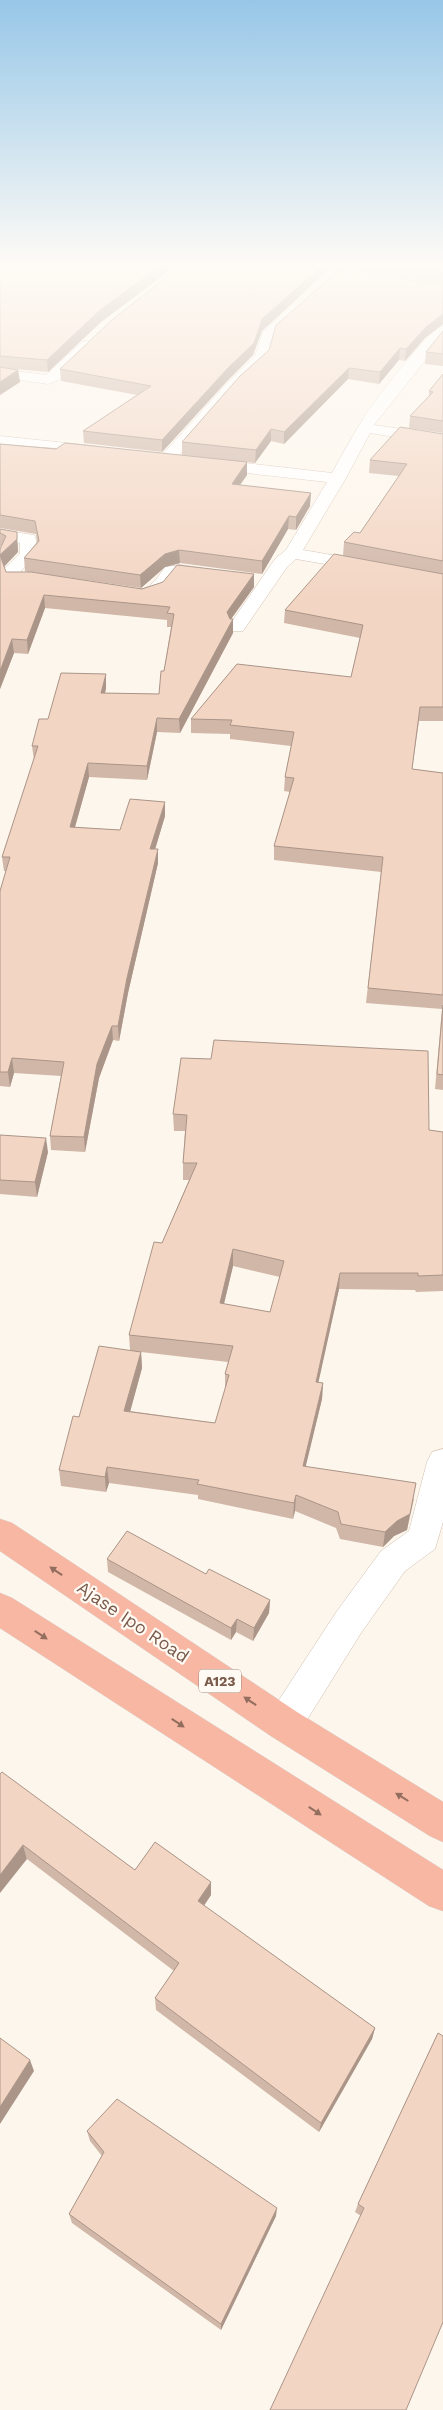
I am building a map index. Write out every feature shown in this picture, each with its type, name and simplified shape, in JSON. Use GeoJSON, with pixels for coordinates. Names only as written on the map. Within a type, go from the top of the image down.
{"type":"FeatureCollection","features":[{"type":"Feature","properties":{"kind":"highway","name":"Ajase Ipo Road"},"geometry":{"type":"LineString","coordinates":[[0,1533],[284,1724],[443,1823]]}},
{"type":"Feature","properties":{"kind":"highway"},"geometry":{"type":"LineString","coordinates":[[0,1609],[443,1892]]}},
{"type":"Feature","properties":{"kind":"street"},"geometry":{"type":"LineString","coordinates":[[31,377],[48,380],[53,377]]}},
{"type":"Feature","properties":{"kind":"street"},"geometry":{"type":"LineString","coordinates":[[168,458],[241,377]]}},
{"type":"Feature","properties":{"kind":"street"},"geometry":{"type":"LineString","coordinates":[[236,627],[282,562],[292,554],[366,428],[404,377]]}},
{"type":"Feature","properties":{"kind":"street"},"geometry":{"type":"LineString","coordinates":[[366,428],[443,440]]}},
{"type":"Feature","properties":{"kind":"street"},"geometry":{"type":"LineString","coordinates":[[0,441],[109,452]]}},
{"type":"Feature","properties":{"kind":"street"},"geometry":{"type":"LineString","coordinates":[[148,456],[338,478]]}},
{"type":"Feature","properties":{"kind":"street"},"geometry":{"type":"LineString","coordinates":[[0,535],[28,539],[29,554],[12,570],[13,579],[32,578],[60,582]]}},
{"type":"Feature","properties":{"kind":"street"},"geometry":{"type":"LineString","coordinates":[[292,554],[379,568]]}},
{"type":"Feature","properties":{"kind":"street"},"geometry":{"type":"LineString","coordinates":[[115,592],[143,596],[157,590],[171,571],[180,570],[229,576]]}},
{"type":"Feature","properties":{"kind":"street"},"geometry":{"type":"LineString","coordinates":[[248,579],[268,582]]}},
{"type":"Feature","properties":{"kind":"street"},"geometry":{"type":"LineString","coordinates":[[284,1724],[349,1622],[393,1561],[423,1539],[443,1462]]}},
{"type":"Feature","properties":{"kind":"building"},"geometry":{"type":"Polygon","coordinates":[[[105,377],[219,377],[162,440],[83,431],[151,386],[105,377]]]}},
{"type":"Feature","properties":{"kind":"building"},"geometry":{"type":"Polygon","coordinates":[[[239,377],[339,377],[284,432],[271,429],[256,450],[182,442],[239,377]]]}},
{"type":"Feature","properties":{"kind":"building"},"geometry":{"type":"Polygon","coordinates":[[[440,377],[443,377],[443,421],[410,416],[433,392],[429,391],[440,377]]]}},
{"type":"Feature","properties":{"kind":"building"},"geometry":{"type":"Polygon","coordinates":[[[400,427],[443,434],[443,561],[344,542],[354,532],[360,533],[407,464],[370,460],[400,427]]]}},
{"type":"Feature","properties":{"kind":"building"},"geometry":{"type":"Polygon","coordinates":[[[65,443],[247,462],[232,484],[311,493],[296,517],[289,516],[262,561],[179,550],[165,554],[140,575],[24,558],[39,541],[35,521],[0,515],[0,444],[56,449],[65,443]]]}},
{"type":"Feature","properties":{"kind":"building"},"geometry":{"type":"Polygon","coordinates":[[[0,529],[17,532],[17,539],[0,555],[0,549],[6,536],[0,533],[0,529]]]}},
{"type":"Feature","properties":{"kind":"building"},"geometry":{"type":"Polygon","coordinates":[[[334,554],[443,574],[443,707],[420,707],[412,769],[443,773],[443,995],[368,988],[383,857],[274,846],[294,778],[285,777],[294,732],[230,725],[232,720],[191,719],[237,664],[351,677],[363,625],[285,610],[334,554]]]}},
{"type":"Feature","properties":{"kind":"building"},"geometry":{"type":"Polygon","coordinates":[[[0,555],[6,572],[31,572],[142,589],[163,582],[177,565],[254,574],[227,612],[230,619],[233,619],[179,719],[157,718],[147,766],[88,763],[70,827],[120,830],[130,799],[165,802],[150,849],[158,849],[127,978],[118,1026],[112,1026],[97,1064],[84,1137],[50,1136],[64,1062],[12,1058],[8,1072],[0,1072],[0,891],[10,857],[2,857],[38,746],[32,746],[39,719],[48,719],[61,673],[106,674],[101,693],[159,694],[161,671],[164,671],[174,614],[167,613],[170,607],[44,595],[27,640],[12,639],[0,671],[0,555]]]}},
{"type":"Feature","properties":{"kind":"building"},"geometry":{"type":"Polygon","coordinates":[[[443,1005],[443,1075],[437,1074],[443,1005]]]}},
{"type":"Feature","properties":{"kind":"building"},"geometry":{"type":"Polygon","coordinates":[[[214,1040],[428,1051],[429,1130],[443,1132],[443,1275],[418,1276],[418,1273],[340,1273],[316,1382],[323,1383],[303,1466],[416,1483],[410,1514],[397,1521],[385,1532],[341,1524],[338,1512],[296,1495],[294,1503],[197,1484],[199,1480],[107,1467],[105,1477],[59,1470],[73,1416],[79,1417],[99,1346],[141,1352],[124,1411],[215,1423],[229,1375],[225,1374],[233,1346],[129,1335],[154,1242],[162,1243],[197,1163],[183,1163],[187,1115],[173,1114],[181,1058],[211,1059],[214,1040]],[[233,1249],[220,1303],[270,1312],[284,1261],[233,1249]]]}},
{"type":"Feature","properties":{"kind":"building"},"geometry":{"type":"Polygon","coordinates":[[[0,1135],[46,1138],[35,1182],[0,1180],[0,1135]]]}},
{"type":"Feature","properties":{"kind":"building"},"geometry":{"type":"Polygon","coordinates":[[[127,1531],[206,1574],[209,1569],[270,1600],[254,1628],[237,1619],[231,1628],[107,1559],[127,1531]]]}},
{"type":"Feature","properties":{"kind":"building"},"geometry":{"type":"Polygon","coordinates":[[[2,1772],[135,1870],[155,1842],[211,1882],[198,1901],[375,2028],[321,2123],[155,1998],[179,1963],[23,1845],[0,1875],[0,1774],[2,1772]]]}},
{"type":"Feature","properties":{"kind":"building"},"geometry":{"type":"Polygon","coordinates":[[[438,2033],[443,2036],[443,2322],[406,2410],[270,2410],[364,2208],[358,2204],[438,2033]]]}},
{"type":"Feature","properties":{"kind":"building"},"geometry":{"type":"Polygon","coordinates":[[[0,2038],[30,2060],[0,2107],[0,2038]]]}},
{"type":"Feature","properties":{"kind":"building"},"geometry":{"type":"Polygon","coordinates":[[[117,2099],[277,2208],[221,2324],[69,2214],[104,2152],[87,2131],[117,2099]]]}}]}
